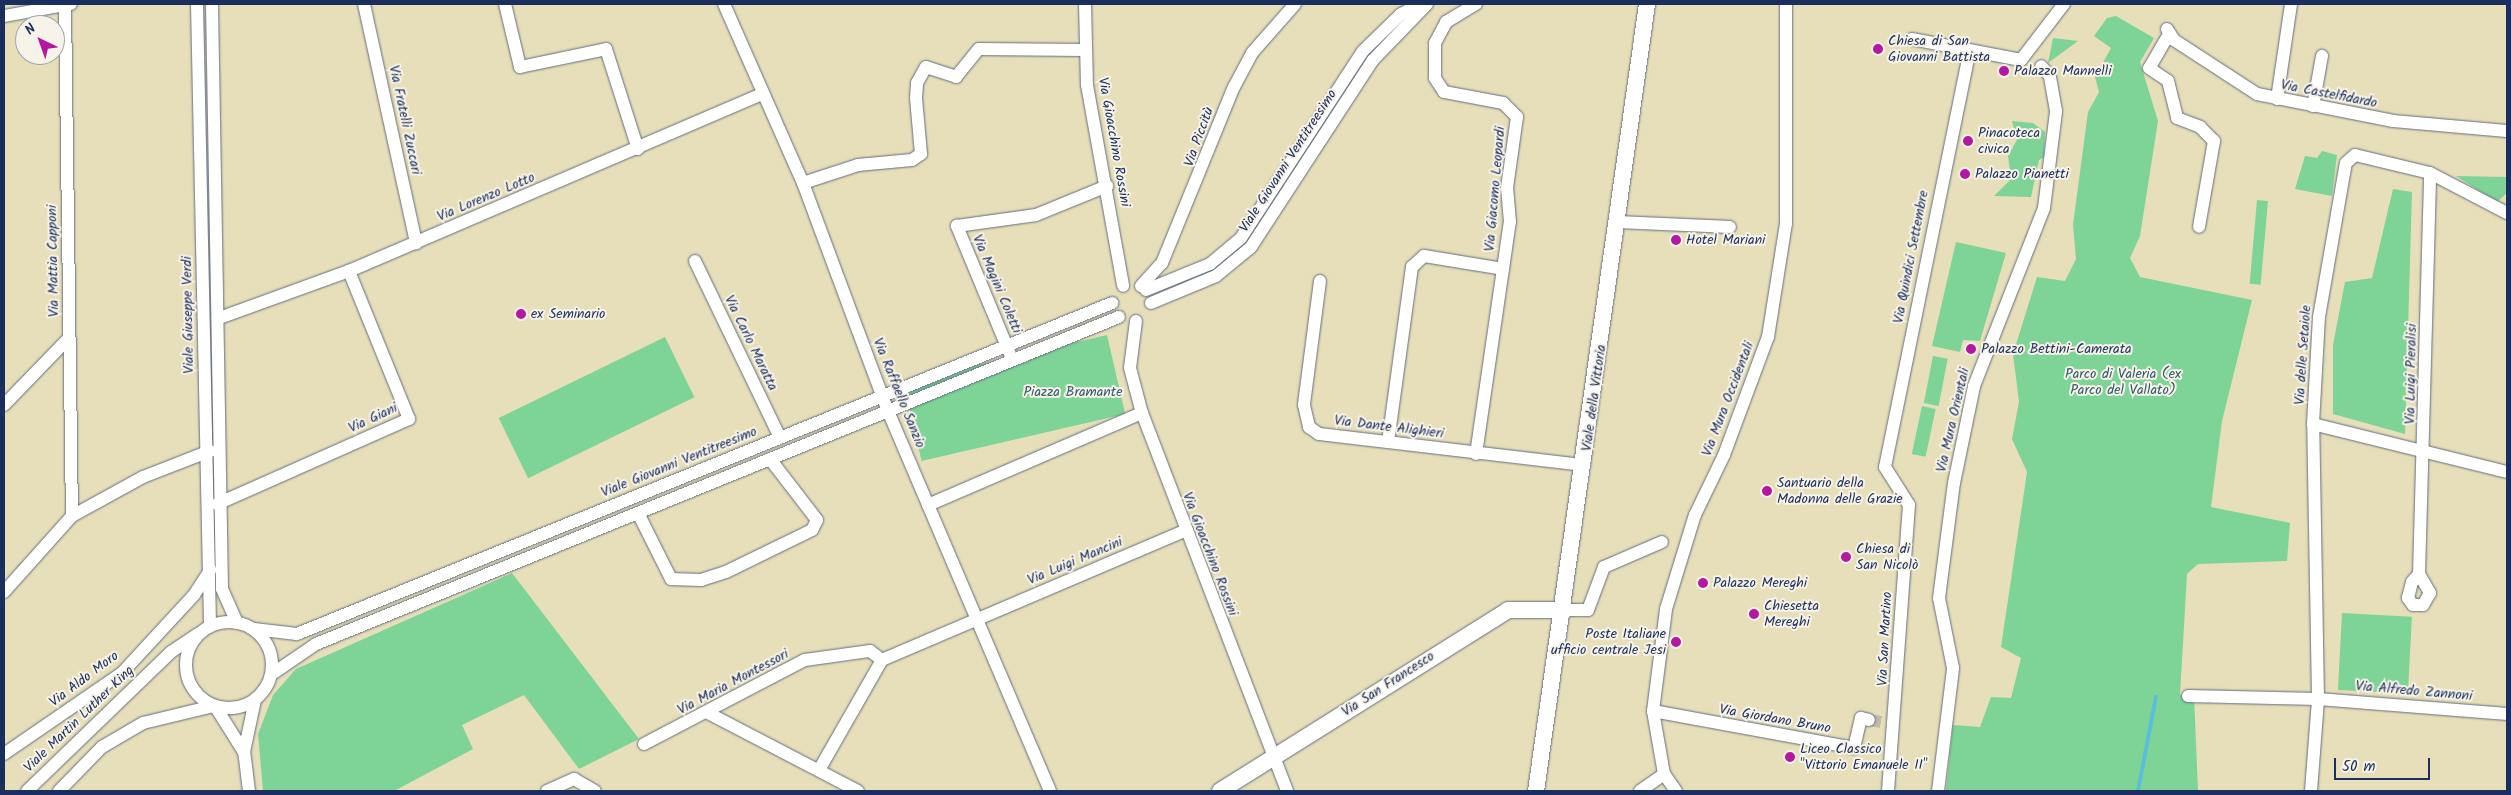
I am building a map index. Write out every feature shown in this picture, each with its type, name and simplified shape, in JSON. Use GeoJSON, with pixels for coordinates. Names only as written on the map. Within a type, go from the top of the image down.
{"type":"FeatureCollection","features":[{"type":"Feature","properties":{"kind":"main road","name":"Viale della Vittoria"},"geometry":{"type":"LineString","coordinates":[[1536,791],[1565,610],[1647,4]]}},
{"type":"Feature","properties":{"kind":"main road","name":"Via San Francesco"},"geometry":{"type":"LineString","coordinates":[[1220,791],[1508,610],[1565,610]]}},
{"type":"Feature","properties":{"kind":"street","name":"Viale Giuseppe Verdi"},"geometry":{"type":"LineString","coordinates":[[196,4],[206,509],[210,570],[205,630],[186,659],[187,673],[201,698],[214,706],[244,752]]}},
{"type":"Feature","properties":{"kind":"street"},"geometry":{"type":"LineString","coordinates":[[212,4],[219,318],[222,589],[237,623]]}},
{"type":"Feature","properties":{"kind":"street","name":"Via Fratelli Zuccari"},"geometry":{"type":"LineString","coordinates":[[364,4],[416,243]]}},
{"type":"Feature","properties":{"kind":"street"},"geometry":{"type":"LineString","coordinates":[[505,4],[520,67],[606,49],[638,149]]}},
{"type":"Feature","properties":{"kind":"street","name":"Via Raffaello Sanzio"},"geometry":{"type":"LineString","coordinates":[[724,4],[762,94],[803,183],[888,411],[1050,791]]}},
{"type":"Feature","properties":{"kind":"street","name":"Via Gioacchino Rossini"},"geometry":{"type":"LineString","coordinates":[[1085,4],[1084,50],[1123,286]]}},
{"type":"Feature","properties":{"kind":"street","name":"Via Piccitù"},"geometry":{"type":"LineString","coordinates":[[1143,288],[1162,263],[1234,87],[1252,53],[1295,4]]}},
{"type":"Feature","properties":{"kind":"street","name":"Viale Giovanni Ventitreesimo"},"geometry":{"type":"LineString","coordinates":[[1123,286],[1143,288],[1210,264],[1241,238],[1363,51],[1401,14],[1421,4]]}},
{"type":"Feature","properties":{"kind":"street","name":"Viale Giovanni Ventitreesimo"},"geometry":{"type":"LineString","coordinates":[[1136,321],[1146,314],[1151,303],[1216,276],[1251,247],[1373,60],[1426,4]]}},
{"type":"Feature","properties":{"kind":"street","name":"Via Giacomo Leopardi"},"geometry":{"type":"LineString","coordinates":[[1476,4],[1452,17],[1439,33],[1435,78],[1444,92],[1503,103],[1516,117],[1503,269],[1476,454]]}},
{"type":"Feature","properties":{"kind":"street","name":"Via Mura Occidentali"},"geometry":{"type":"LineString","coordinates":[[1676,791],[1664,774],[1652,711],[1666,609],[1683,551],[1768,337],[1786,223],[1786,4]]}},
{"type":"Feature","properties":{"kind":"street"},"geometry":{"type":"LineString","coordinates":[[1912,39],[1969,54],[2035,64],[2064,4]]}},
{"type":"Feature","properties":{"kind":"street"},"geometry":{"type":"LineString","coordinates":[[2277,99],[2291,4]]}},
{"type":"Feature","properties":{"kind":"street"},"geometry":{"type":"LineString","coordinates":[[4,16],[69,5]]}},
{"type":"Feature","properties":{"kind":"street","name":"Via Mattia Capponi"},"geometry":{"type":"LineString","coordinates":[[69,5],[68,339],[72,516]]}},
{"type":"Feature","properties":{"kind":"street","name":"Via Castelfidardo"},"geometry":{"type":"LineString","coordinates":[[2199,227],[2214,141],[2200,127],[2177,118],[2168,81],[2149,68],[2168,32],[2258,94],[2393,121],[2507,131]]}},
{"type":"Feature","properties":{"kind":"street"},"geometry":{"type":"LineString","coordinates":[[803,183],[858,165],[912,160],[921,154],[916,98],[917,83],[926,67],[956,77],[979,49],[1084,50]]}},
{"type":"Feature","properties":{"kind":"street","name":"Via Quindici Settembre"},"geometry":{"type":"LineString","coordinates":[[1885,467],[1969,54]]}},
{"type":"Feature","properties":{"kind":"street"},"geometry":{"type":"LineString","coordinates":[[2313,106],[2322,56]]}},
{"type":"Feature","properties":{"kind":"street","name":"Via Mura Orientali"},"geometry":{"type":"LineString","coordinates":[[1938,791],[1952,668],[1939,598],[1954,483],[1974,386],[2044,208],[2056,111],[2035,64]]}},
{"type":"Feature","properties":{"kind":"street","name":"Via Lorenzo Lotto"},"geometry":{"type":"LineString","coordinates":[[219,318],[349,271],[638,149],[762,94]]}},
{"type":"Feature","properties":{"kind":"street","name":"Via delle Setaiole"},"geometry":{"type":"LineString","coordinates":[[2318,698],[2314,424],[2319,317],[2346,163],[2355,155],[2430,173],[2494,209],[2507,212]]}},
{"type":"Feature","properties":{"kind":"street","name":"Via Luigi Pieralisi"},"geometry":{"type":"LineString","coordinates":[[2419,574],[2424,448],[2430,173]]}},
{"type":"Feature","properties":{"kind":"street","name":"Via Magini Coletti"},"geometry":{"type":"LineString","coordinates":[[1012,360],[957,226],[1014,214],[1036,215],[1107,186]]}},
{"type":"Feature","properties":{"kind":"street"},"geometry":{"type":"LineString","coordinates":[[2494,209],[2507,202]]}},
{"type":"Feature","properties":{"kind":"street"},"geometry":{"type":"LineString","coordinates":[[1618,222],[1730,227]]}},
{"type":"Feature","properties":{"kind":"street"},"geometry":{"type":"LineString","coordinates":[[1388,442],[1412,266],[1424,256],[1503,269]]}},
{"type":"Feature","properties":{"kind":"street","name":"Via Carlo Maratta"},"geometry":{"type":"LineString","coordinates":[[694,261],[780,438]]}},
{"type":"Feature","properties":{"kind":"street","name":"Via Giani"},"geometry":{"type":"LineString","coordinates":[[206,509],[410,419],[349,271]]}},
{"type":"Feature","properties":{"kind":"street","name":"Via Dante Alighieri"},"geometry":{"type":"LineString","coordinates":[[1320,281],[1305,419],[1319,434],[1476,454],[1584,465]]}},
{"type":"Feature","properties":{"kind":"street"},"geometry":{"type":"LineString","coordinates":[[1119,316],[1112,303],[1123,286]]}},
{"type":"Feature","properties":{"kind":"street"},"geometry":{"type":"LineString","coordinates":[[1143,288],[1151,303]]}},
{"type":"Feature","properties":{"kind":"street","name":"Viale Giovanni Ventitreesimo"},"geometry":{"type":"LineString","coordinates":[[254,629],[297,634],[1112,303]]}},
{"type":"Feature","properties":{"kind":"street"},"geometry":{"type":"LineString","coordinates":[[205,630],[237,623],[254,629],[270,649],[272,674],[316,644],[1119,316],[1136,321]]}},
{"type":"Feature","properties":{"kind":"street","name":"Via Gioacchino Rossini"},"geometry":{"type":"LineString","coordinates":[[1136,321],[1130,368],[1142,413],[1185,531],[1273,758],[1288,791]]}},
{"type":"Feature","properties":{"kind":"street"},"geometry":{"type":"LineString","coordinates":[[4,405],[68,339]]}},
{"type":"Feature","properties":{"kind":"street"},"geometry":{"type":"LineString","coordinates":[[928,505],[1142,413]]}},
{"type":"Feature","properties":{"kind":"street"},"geometry":{"type":"LineString","coordinates":[[2314,424],[2424,448],[2507,472]]}},
{"type":"Feature","properties":{"kind":"street"},"geometry":{"type":"LineString","coordinates":[[4,592],[72,516],[143,477],[221,446]]}},
{"type":"Feature","properties":{"kind":"street"},"geometry":{"type":"LineString","coordinates":[[638,513],[672,580],[701,580],[726,572],[782,547],[814,525],[816,520],[770,459]]}},
{"type":"Feature","properties":{"kind":"street","name":"Via San Martino"},"geometry":{"type":"LineString","coordinates":[[1885,467],[1908,505],[1890,724],[1888,791]]}},
{"type":"Feature","properties":{"kind":"street","name":"Via Luigi Mancini"},"geometry":{"type":"LineString","coordinates":[[977,620],[1185,531]]}},
{"type":"Feature","properties":{"kind":"street"},"geometry":{"type":"LineString","coordinates":[[1565,610],[1588,610],[1604,566],[1662,542]]}},
{"type":"Feature","properties":{"kind":"street","name":"Via Aldo Moro"},"geometry":{"type":"LineString","coordinates":[[4,754],[122,673],[194,595],[210,570]]}},
{"type":"Feature","properties":{"kind":"street"},"geometry":{"type":"LineString","coordinates":[[820,770],[882,660],[977,620]]}},
{"type":"Feature","properties":{"kind":"street","name":"Viale Martin Luther King"},"geometry":{"type":"LineString","coordinates":[[26,791],[171,652],[205,630]]}},
{"type":"Feature","properties":{"kind":"street","name":"Via Maria Montessori"},"geometry":{"type":"LineString","coordinates":[[644,744],[708,713],[804,660],[870,651],[882,660]]}},
{"type":"Feature","properties":{"kind":"street","name":"Viale Giuseppe Verdi"},"geometry":{"type":"LineString","coordinates":[[249,791],[244,752],[255,700],[272,674]]}},
{"type":"Feature","properties":{"kind":"street","name":"Via Alfredo Zannoni"},"geometry":{"type":"LineString","coordinates":[[2188,696],[2318,698],[2507,714]]}},
{"type":"Feature","properties":{"kind":"street"},"geometry":{"type":"LineString","coordinates":[[2311,791],[2318,698]]}},
{"type":"Feature","properties":{"kind":"street"},"geometry":{"type":"LineString","coordinates":[[59,789],[102,747],[143,723],[214,706],[229,708],[255,700]]}},
{"type":"Feature","properties":{"kind":"street","name":"Via Giordano Bruno"},"geometry":{"type":"LineString","coordinates":[[1652,711],[1854,748],[1861,718],[1870,720]]}},
{"type":"Feature","properties":{"kind":"street"},"geometry":{"type":"LineString","coordinates":[[708,713],[858,791]]}},
{"type":"Feature","properties":{"kind":"street"},"geometry":{"type":"LineString","coordinates":[[1640,791],[1664,774]]}},
{"type":"Feature","properties":{"kind":"street"},"geometry":{"type":"LineString","coordinates":[[546,791],[574,779],[594,791]]}},
{"type":"Feature","properties":{"kind":"green space","name":"Parco di Valeria (ex Parco del Vallato)"},"geometry":{"type":"Polygon","coordinates":[[[2116,16],[2154,38],[2140,62],[2158,121],[2140,236],[2130,258],[2140,277],[2252,300],[2222,421],[2211,507],[2290,523],[2287,561],[2198,564],[2187,574],[2180,695],[2194,696],[2198,791],[1946,791],[1953,725],[1980,727],[1991,697],[2011,698],[2021,658],[2001,647],[2027,472],[2012,439],[2019,402],[2013,354],[2037,277],[2065,281],[2076,259],[2073,225],[2088,112],[2099,92],[2095,77],[2111,48],[2094,36],[2107,18],[2116,16]]]}},
{"type":"Feature","properties":{"kind":"green space"},"geometry":{"type":"Polygon","coordinates":[[[2053,38],[2078,41],[2048,63],[2053,38]]]}},
{"type":"Feature","properties":{"kind":"green space"},"geometry":{"type":"Polygon","coordinates":[[[2012,121],[2033,123],[2045,132],[2044,157],[2039,160],[2031,197],[1994,196],[2011,179],[2008,156],[2017,140],[2012,121]]]}},
{"type":"Feature","properties":{"kind":"green space"},"geometry":{"type":"Polygon","coordinates":[[[2322,151],[2337,155],[2332,196],[2295,189],[2305,156],[2317,158],[2322,151]]]}},
{"type":"Feature","properties":{"kind":"green space"},"geometry":{"type":"Polygon","coordinates":[[[2456,176],[2507,177],[2507,193],[2497,202],[2456,176]]]}},
{"type":"Feature","properties":{"kind":"green space"},"geometry":{"type":"Polygon","coordinates":[[[2393,189],[2412,192],[2405,434],[2333,414],[2333,345],[2345,282],[2372,278],[2393,189]]]}},
{"type":"Feature","properties":{"kind":"green space"},"geometry":{"type":"Polygon","coordinates":[[[2257,200],[2268,201],[2261,285],[2250,284],[2257,200]]]}},
{"type":"Feature","properties":{"kind":"green space"},"geometry":{"type":"Polygon","coordinates":[[[1956,242],[2006,253],[1980,341],[1963,340],[1960,352],[1932,346],[1956,242]]]}},
{"type":"Feature","properties":{"kind":"green space","name":"Piazza Bramante"},"geometry":{"type":"Polygon","coordinates":[[[1107,335],[1125,414],[922,461],[903,382],[1107,335]]]}},
{"type":"Feature","properties":{"kind":"green space"},"geometry":{"type":"Polygon","coordinates":[[[665,337],[694,397],[528,478],[499,418],[665,337]]]}},
{"type":"Feature","properties":{"kind":"green space"},"geometry":{"type":"Polygon","coordinates":[[[1933,356],[1948,359],[1939,406],[1924,403],[1933,356]]]}},
{"type":"Feature","properties":{"kind":"green space"},"geometry":{"type":"Polygon","coordinates":[[[1922,406],[1936,409],[1926,457],[1912,454],[1922,406]]]}},
{"type":"Feature","properties":{"kind":"green space"},"geometry":{"type":"Polygon","coordinates":[[[512,573],[639,739],[579,769],[524,695],[462,725],[473,749],[394,791],[263,791],[258,734],[273,695],[296,669],[512,573]]]}},
{"type":"Feature","properties":{"kind":"green space"},"geometry":{"type":"Polygon","coordinates":[[[2342,613],[2412,617],[2408,694],[2338,690],[2342,613]]]}},
{"type":"Feature","properties":{"kind":"waterway"},"geometry":{"type":"LineString","coordinates":[[2138,791],[2156,697]]}},
{"type":"Feature","properties":{"kind":"tunnel"},"geometry":{"type":"LineString","coordinates":[[1869,720],[1887,723]]}},
{"type":"Feature","properties":{"kind":"place","name":"Chiesa di San Giovanni Battista"},"geometry":{"type":"Point","coordinates":[1878,49]}},
{"type":"Feature","properties":{"kind":"place","name":"Palazzo Mannelli"},"geometry":{"type":"Point","coordinates":[2004,71]}},
{"type":"Feature","properties":{"kind":"place","name":"Pinacoteca civica"},"geometry":{"type":"Point","coordinates":[1968,141]}},
{"type":"Feature","properties":{"kind":"place","name":"Palazzo Pianetti"},"geometry":{"type":"Point","coordinates":[1965,174]}},
{"type":"Feature","properties":{"kind":"place","name":"Hotel Mariani"},"geometry":{"type":"Point","coordinates":[1676,240]}},
{"type":"Feature","properties":{"kind":"place","name":"ex Seminario"},"geometry":{"type":"Point","coordinates":[521,314]}},
{"type":"Feature","properties":{"kind":"place","name":"Palazzo Bettini-Camerata"},"geometry":{"type":"Point","coordinates":[1971,349]}},
{"type":"Feature","properties":{"kind":"place","name":"Santuario della Madonna delle Grazie"},"geometry":{"type":"Point","coordinates":[1767,491]}},
{"type":"Feature","properties":{"kind":"place","name":"Chiesa di San Nicolò"},"geometry":{"type":"Point","coordinates":[1846,557]}},
{"type":"Feature","properties":{"kind":"place","name":"Palazzo Mereghi"},"geometry":{"type":"Point","coordinates":[1703,583]}},
{"type":"Feature","properties":{"kind":"place","name":"Chiesetta Mereghi"},"geometry":{"type":"Point","coordinates":[1754,614]}},
{"type":"Feature","properties":{"kind":"place","name":"Poste Italiane ufficio centrale Jesi"},"geometry":{"type":"Point","coordinates":[1676,642]}},
{"type":"Feature","properties":{"kind":"place","name":"Liceo Classico \"Vittorio Emanuele II\""},"geometry":{"type":"Point","coordinates":[1790,757]}}]}
